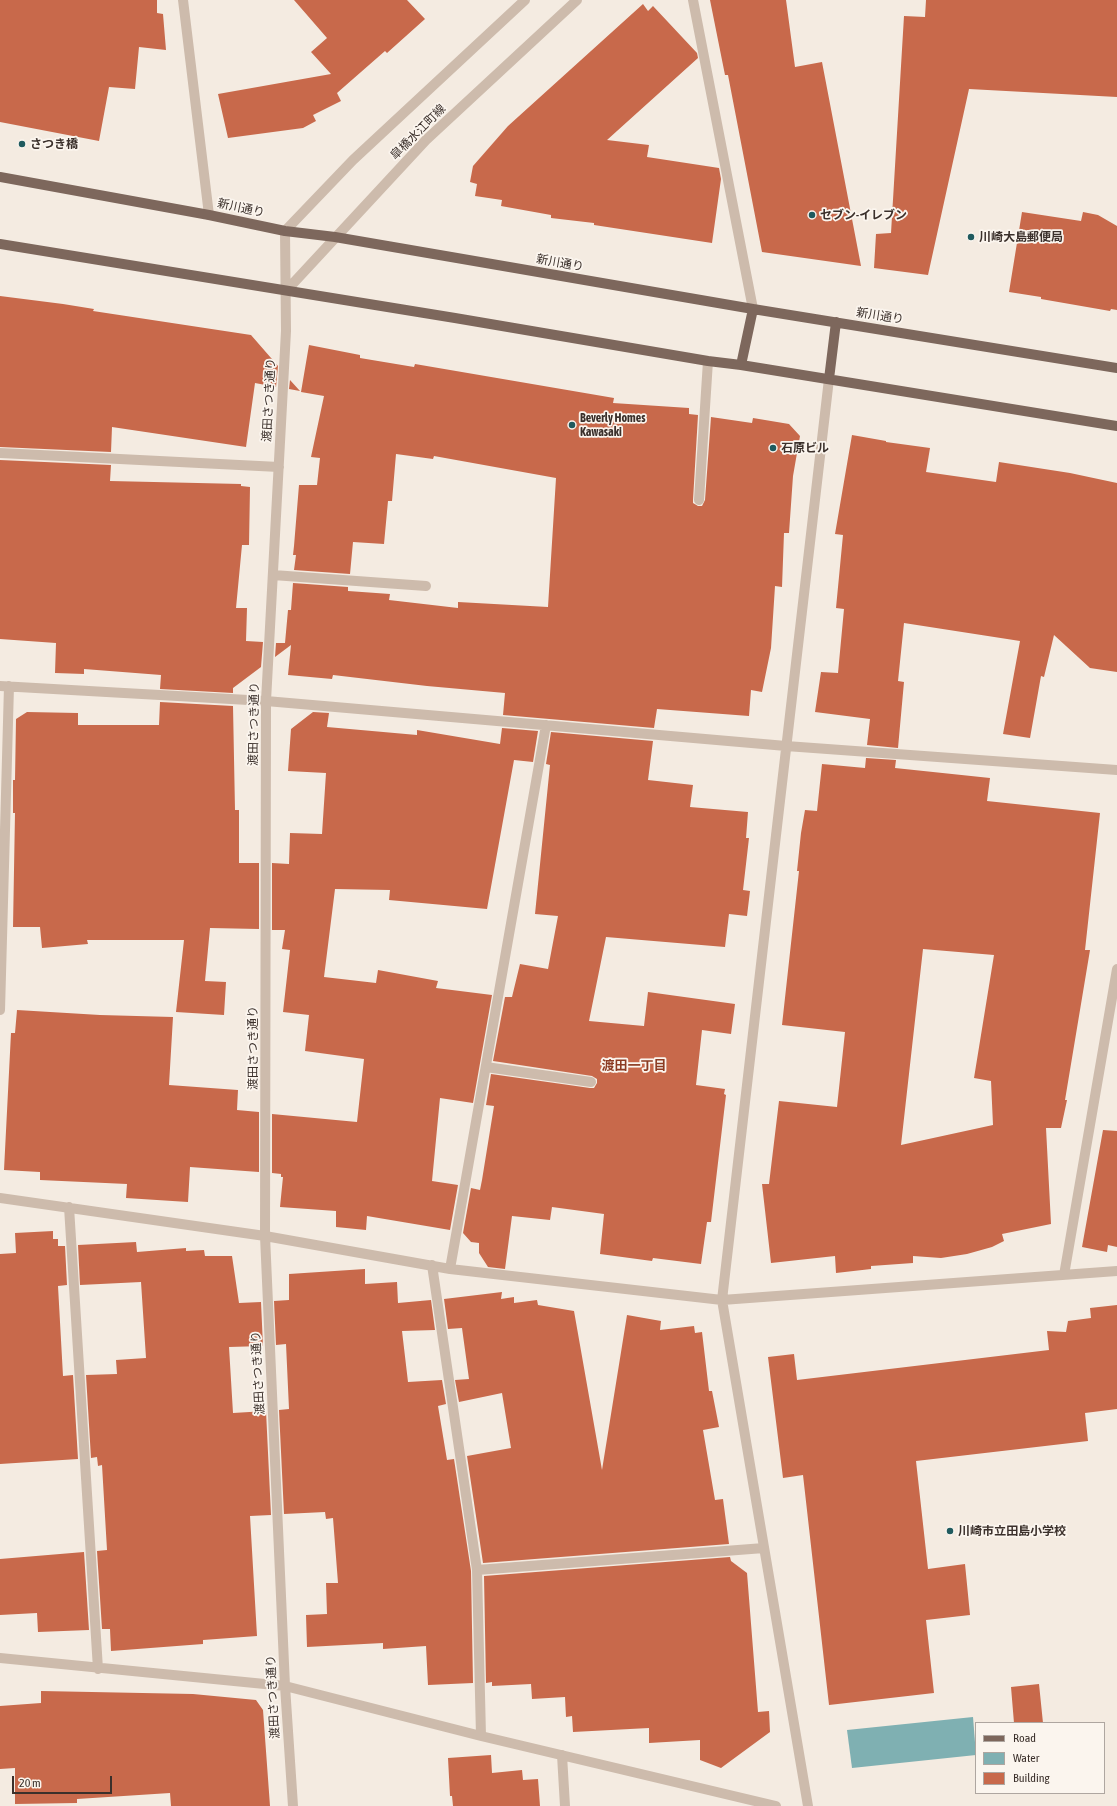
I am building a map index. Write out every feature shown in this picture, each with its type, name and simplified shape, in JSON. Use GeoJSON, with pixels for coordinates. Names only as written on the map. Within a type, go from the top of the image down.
{"type":"FeatureCollection","features":[{"type":"Feature","properties":{"kind":"main road","name":"新川通り"},"geometry":{"type":"LineString","coordinates":[[0,177],[209,214],[285,231],[335,237],[753,309],[1117,368]]}},
{"type":"Feature","properties":{"kind":"main road"},"geometry":{"type":"LineString","coordinates":[[0,244],[708,361],[741,365],[1117,426]]}},
{"type":"Feature","properties":{"kind":"main road"},"geometry":{"type":"LineString","coordinates":[[741,365],[753,309]]}},
{"type":"Feature","properties":{"kind":"main road"},"geometry":{"type":"LineString","coordinates":[[829,379],[836,322]]}},
{"type":"Feature","properties":{"kind":"street"},"geometry":{"type":"LineString","coordinates":[[183,0],[209,214]]}},
{"type":"Feature","properties":{"kind":"street","name":"皐橋水江町線"},"geometry":{"type":"LineString","coordinates":[[285,231],[353,160],[525,0]]}},
{"type":"Feature","properties":{"kind":"street","name":"皐橋水江町線"},"geometry":{"type":"LineString","coordinates":[[286,291],[426,140],[577,0]]}},
{"type":"Feature","properties":{"kind":"street"},"geometry":{"type":"LineString","coordinates":[[694,0],[753,309]]}},
{"type":"Feature","properties":{"kind":"street","name":"渡田さつき通り"},"geometry":{"type":"LineString","coordinates":[[285,231],[286,331],[266,701],[265,1236],[285,1686],[293,1806]]}},
{"type":"Feature","properties":{"kind":"street"},"geometry":{"type":"LineString","coordinates":[[698,500],[708,361]]}},
{"type":"Feature","properties":{"kind":"street"},"geometry":{"type":"LineString","coordinates":[[808,1806],[722,1300],[829,379]]}},
{"type":"Feature","properties":{"kind":"street"},"geometry":{"type":"LineString","coordinates":[[0,453],[279,467]]}},
{"type":"Feature","properties":{"kind":"street"},"geometry":{"type":"LineString","coordinates":[[273,575],[426,586]]}},
{"type":"Feature","properties":{"kind":"street"},"geometry":{"type":"LineString","coordinates":[[0,1010],[4,686],[266,701],[786,746],[1117,770]]}},
{"type":"Feature","properties":{"kind":"street"},"geometry":{"type":"LineString","coordinates":[[450,1268],[546,725]]}},
{"type":"Feature","properties":{"kind":"street"},"geometry":{"type":"LineString","coordinates":[[1064,1276],[1117,969]]}},
{"type":"Feature","properties":{"kind":"street"},"geometry":{"type":"LineString","coordinates":[[486,1067],[591,1082]]}},
{"type":"Feature","properties":{"kind":"street"},"geometry":{"type":"LineString","coordinates":[[0,1198],[265,1236],[450,1268],[722,1300],[1117,1271]]}},
{"type":"Feature","properties":{"kind":"street"},"geometry":{"type":"LineString","coordinates":[[69,1207],[98,1669]]}},
{"type":"Feature","properties":{"kind":"street"},"geometry":{"type":"LineString","coordinates":[[432,1265],[477,1570],[481,1736]]}},
{"type":"Feature","properties":{"kind":"street"},"geometry":{"type":"LineString","coordinates":[[477,1570],[764,1548]]}},
{"type":"Feature","properties":{"kind":"street"},"geometry":{"type":"LineString","coordinates":[[0,1658],[98,1669],[285,1686],[481,1736],[776,1806]]}},
{"type":"Feature","properties":{"kind":"street"},"geometry":{"type":"LineString","coordinates":[[562,1755],[565,1806]]}},
{"type":"Feature","properties":{"kind":"water"},"geometry":{"type":"Polygon","coordinates":[[[973,1717],[975,1755],[852,1768],[847,1730],[973,1717]]]}},
{"type":"Feature","properties":{"kind":"building"},"geometry":{"type":"Polygon","coordinates":[[[0,0],[157,0],[157,13],[163,14],[166,50],[139,47],[135,89],[109,87],[99,141],[0,122],[0,0]]]}},
{"type":"Feature","properties":{"kind":"building"},"geometry":{"type":"Polygon","coordinates":[[[294,0],[407,0],[425,19],[387,53],[385,51],[337,93],[341,101],[313,115],[316,121],[303,128],[228,138],[218,94],[331,74],[311,52],[327,38],[294,0]]]}},
{"type":"Feature","properties":{"kind":"building"},"geometry":{"type":"Polygon","coordinates":[[[710,0],[786,0],[795,67],[822,62],[861,266],[762,252],[728,75],[725,75],[710,0]]]}},
{"type":"Feature","properties":{"kind":"building"},"geometry":{"type":"Polygon","coordinates":[[[926,0],[1117,0],[1117,97],[969,89],[928,275],[874,268],[876,234],[891,233],[904,16],[925,17],[926,0]]]}},
{"type":"Feature","properties":{"kind":"building"},"geometry":{"type":"Polygon","coordinates":[[[643,4],[648,11],[653,6],[697,53],[698,58],[607,140],[649,145],[647,157],[719,168],[721,179],[712,243],[594,225],[594,223],[551,218],[551,215],[501,206],[502,200],[475,196],[477,184],[470,182],[473,166],[508,126],[643,4]]]}},
{"type":"Feature","properties":{"kind":"building"},"geometry":{"type":"Polygon","coordinates":[[[1022,212],[1081,221],[1083,212],[1098,215],[1117,226],[1117,310],[1111,309],[1110,311],[1009,292],[1022,212]]]}},
{"type":"Feature","properties":{"kind":"building"},"geometry":{"type":"Polygon","coordinates":[[[0,296],[63,304],[94,309],[93,311],[251,335],[278,366],[276,387],[255,383],[246,447],[112,427],[111,452],[0,447],[0,296]]]}},
{"type":"Feature","properties":{"kind":"building"},"geometry":{"type":"Polygon","coordinates":[[[309,345],[360,355],[360,358],[414,367],[415,364],[614,398],[613,403],[689,408],[689,414],[698,415],[693,503],[698,506],[702,506],[705,500],[711,417],[752,423],[753,418],[789,424],[800,436],[793,476],[789,533],[784,533],[782,587],[775,586],[771,648],[762,692],[751,690],[749,716],[657,709],[654,728],[503,715],[505,693],[333,675],[332,679],[288,675],[291,645],[275,657],[276,643],[285,643],[288,610],[291,610],[293,583],[348,587],[348,591],[390,594],[389,600],[458,608],[458,602],[548,607],[556,478],[434,456],[433,459],[396,454],[392,501],[388,501],[384,544],[353,542],[350,574],[294,570],[296,555],[293,555],[299,485],[317,485],[320,458],[311,457],[324,396],[301,392],[309,345]]]}},
{"type":"Feature","properties":{"kind":"building"},"geometry":{"type":"Polygon","coordinates":[[[290,380],[300,391],[289,389],[290,380]]]}},
{"type":"Feature","properties":{"kind":"building"},"geometry":{"type":"Polygon","coordinates":[[[852,435],[886,442],[930,448],[926,472],[996,482],[999,462],[1070,473],[1117,483],[1117,672],[1090,668],[1054,635],[1044,677],[1041,676],[1030,738],[1003,734],[1020,641],[904,623],[898,681],[904,682],[898,748],[867,745],[870,719],[815,712],[821,672],[838,673],[844,609],[836,608],[843,535],[835,534],[852,435]]]}},
{"type":"Feature","properties":{"kind":"building"},"geometry":{"type":"Polygon","coordinates":[[[0,460],[111,465],[110,481],[241,484],[241,486],[250,487],[249,545],[242,545],[236,608],[247,608],[246,641],[263,642],[261,667],[233,688],[233,693],[160,689],[161,675],[84,669],[84,674],[55,673],[56,643],[0,639],[0,460]]]}},
{"type":"Feature","properties":{"kind":"building"},"geometry":{"type":"Polygon","coordinates":[[[160,702],[233,706],[235,810],[239,810],[239,863],[259,863],[259,929],[210,928],[205,981],[226,982],[224,1015],[176,1012],[184,940],[87,940],[88,944],[42,948],[40,927],[13,927],[15,813],[13,813],[13,780],[15,780],[16,719],[27,712],[78,713],[78,725],[159,725],[160,702]]]}},
{"type":"Feature","properties":{"kind":"building"},"geometry":{"type":"Polygon","coordinates":[[[313,712],[329,713],[327,727],[417,735],[417,730],[500,744],[502,728],[538,731],[533,762],[514,760],[487,909],[389,900],[390,890],[335,889],[324,977],[376,983],[378,970],[438,981],[436,988],[492,995],[473,1103],[440,1098],[432,1181],[458,1185],[450,1230],[367,1216],[366,1230],[336,1227],[336,1211],[280,1207],[283,1177],[281,1177],[281,1174],[272,1173],[272,1114],[357,1122],[364,1059],[305,1051],[309,1015],[283,1012],[290,950],[282,949],[285,930],[272,930],[272,863],[289,864],[290,833],[322,834],[326,773],[288,771],[291,729],[313,712]]]}},
{"type":"Feature","properties":{"kind":"building"},"geometry":{"type":"Polygon","coordinates":[[[551,732],[653,741],[648,780],[693,785],[690,807],[748,812],[746,838],[749,838],[743,890],[750,891],[747,916],[729,914],[725,947],[606,937],[589,1021],[644,1026],[648,992],[735,1004],[731,1034],[702,1030],[696,1085],[725,1089],[724,1094],[726,1095],[711,1222],[707,1222],[701,1264],[653,1258],[652,1261],[600,1254],[604,1214],[552,1207],[550,1220],[512,1216],[505,1269],[488,1267],[479,1253],[479,1243],[471,1242],[463,1233],[471,1188],[480,1190],[482,1180],[494,1106],[486,1105],[491,1074],[590,1088],[594,1088],[597,1083],[597,1079],[592,1076],[493,1061],[505,997],[512,997],[520,964],[548,969],[558,916],[535,914],[550,765],[546,764],[551,732]]]}},
{"type":"Feature","properties":{"kind":"building"},"geometry":{"type":"Polygon","coordinates":[[[866,758],[896,760],[895,768],[990,778],[987,801],[1100,813],[1085,950],[1090,950],[1065,1100],[1067,1100],[1061,1128],[1046,1128],[1051,1224],[1002,1234],[1004,1241],[992,1247],[967,1254],[941,1258],[913,1256],[913,1263],[871,1266],[871,1269],[836,1273],[835,1256],[771,1263],[762,1184],[769,1184],[779,1101],[837,1107],[845,1032],[782,1025],[799,871],[797,871],[801,833],[805,810],[817,811],[822,764],[865,768],[866,758]],[[923,949],[901,1145],[993,1125],[991,1081],[974,1078],[994,955],[923,949]]]}},
{"type":"Feature","properties":{"kind":"building"},"geometry":{"type":"Polygon","coordinates":[[[17,1010],[100,1015],[173,1017],[169,1085],[238,1090],[237,1110],[259,1112],[259,1172],[190,1167],[188,1202],[126,1198],[127,1184],[40,1180],[40,1172],[4,1170],[11,1033],[15,1033],[17,1010]]]}},
{"type":"Feature","properties":{"kind":"building"},"geometry":{"type":"Polygon","coordinates":[[[1103,1130],[1117,1131],[1117,1247],[1108,1245],[1107,1252],[1082,1247],[1103,1130]]]}},
{"type":"Feature","properties":{"kind":"building"},"geometry":{"type":"Polygon","coordinates":[[[53,1231],[53,1239],[58,1239],[58,1246],[65,1246],[67,1285],[58,1286],[63,1376],[73,1375],[78,1459],[0,1464],[0,1254],[16,1253],[15,1233],[53,1231]]]}},
{"type":"Feature","properties":{"kind":"building"},"geometry":{"type":"Polygon","coordinates":[[[136,1242],[137,1252],[186,1248],[186,1251],[204,1250],[205,1256],[232,1256],[239,1303],[261,1302],[263,1346],[229,1347],[233,1413],[266,1411],[271,1515],[250,1516],[257,1636],[203,1640],[203,1644],[111,1651],[110,1629],[102,1629],[97,1551],[107,1550],[102,1465],[98,1466],[97,1457],[91,1458],[86,1375],[117,1374],[116,1360],[146,1358],[141,1282],[80,1285],[78,1245],[136,1242]]]}},
{"type":"Feature","properties":{"kind":"building"},"geometry":{"type":"Polygon","coordinates":[[[365,1269],[365,1284],[397,1282],[398,1303],[431,1300],[435,1330],[402,1331],[408,1382],[442,1380],[446,1404],[438,1406],[447,1460],[454,1459],[471,1571],[473,1683],[428,1685],[426,1646],[383,1649],[383,1643],[307,1647],[306,1615],[327,1614],[326,1583],[338,1583],[333,1518],[326,1519],[325,1512],[284,1514],[279,1410],[289,1409],[286,1344],[276,1345],[274,1301],[289,1300],[289,1274],[365,1269]]]}},
{"type":"Feature","properties":{"kind":"building"},"geometry":{"type":"Polygon","coordinates":[[[502,1292],[501,1299],[514,1297],[514,1303],[537,1300],[538,1305],[574,1311],[602,1470],[627,1315],[661,1321],[660,1330],[694,1326],[695,1333],[702,1332],[709,1391],[712,1391],[719,1427],[703,1430],[715,1500],[723,1499],[729,1544],[483,1563],[467,1456],[511,1448],[502,1393],[459,1402],[455,1380],[469,1379],[462,1328],[448,1329],[444,1299],[502,1292]]]}},
{"type":"Feature","properties":{"kind":"building"},"geometry":{"type":"Polygon","coordinates":[[[1117,1305],[1117,1409],[1085,1413],[1088,1441],[916,1461],[928,1569],[965,1564],[970,1615],[926,1620],[934,1693],[829,1705],[803,1475],[783,1478],[768,1357],[794,1354],[797,1380],[1049,1350],[1047,1331],[1066,1332],[1068,1321],[1091,1318],[1090,1308],[1117,1305]]]}},
{"type":"Feature","properties":{"kind":"building"},"geometry":{"type":"Polygon","coordinates":[[[84,1552],[89,1630],[38,1632],[37,1613],[0,1615],[0,1559],[84,1552]]]}},
{"type":"Feature","properties":{"kind":"building"},"geometry":{"type":"Polygon","coordinates":[[[730,1557],[731,1561],[747,1573],[758,1712],[769,1711],[770,1732],[721,1768],[700,1760],[700,1740],[649,1743],[649,1728],[573,1732],[572,1716],[566,1717],[565,1697],[532,1699],[531,1684],[492,1686],[492,1682],[486,1683],[484,1576],[730,1557]]]}},
{"type":"Feature","properties":{"kind":"building"},"geometry":{"type":"Polygon","coordinates":[[[1039,1684],[1043,1722],[1014,1722],[1011,1687],[1039,1684]]]}},
{"type":"Feature","properties":{"kind":"building"},"geometry":{"type":"Polygon","coordinates":[[[41,1691],[193,1694],[256,1700],[263,1710],[270,1806],[171,1806],[170,1793],[77,1799],[77,1803],[15,1804],[15,1768],[0,1769],[0,1706],[41,1703],[41,1691]]]}},
{"type":"Feature","properties":{"kind":"building"},"geometry":{"type":"Polygon","coordinates":[[[491,1755],[492,1773],[522,1770],[523,1780],[538,1779],[540,1806],[453,1806],[452,1796],[450,1796],[448,1758],[491,1755]]]}},
{"type":"Feature","properties":{"kind":"place","name":"さつき橋"},"geometry":{"type":"Point","coordinates":[22,144]}},
{"type":"Feature","properties":{"kind":"place","name":"セブン-イレブン"},"geometry":{"type":"Point","coordinates":[812,215]}},
{"type":"Feature","properties":{"kind":"place","name":"川崎大島郵便局"},"geometry":{"type":"Point","coordinates":[971,237]}},
{"type":"Feature","properties":{"kind":"place","name":"Beverly Homes Kawasaki"},"geometry":{"type":"Point","coordinates":[572,425]}},
{"type":"Feature","properties":{"kind":"place","name":"石原ビル"},"geometry":{"type":"Point","coordinates":[773,448]}},
{"type":"Feature","properties":{"kind":"place","name":"川崎市立田島小学校"},"geometry":{"type":"Point","coordinates":[950,1531]}},
{"type":"Feature","properties":{"kind":"district","name":"渡田一丁目"},"geometry":{"type":"Point","coordinates":[634,1066]}}]}
